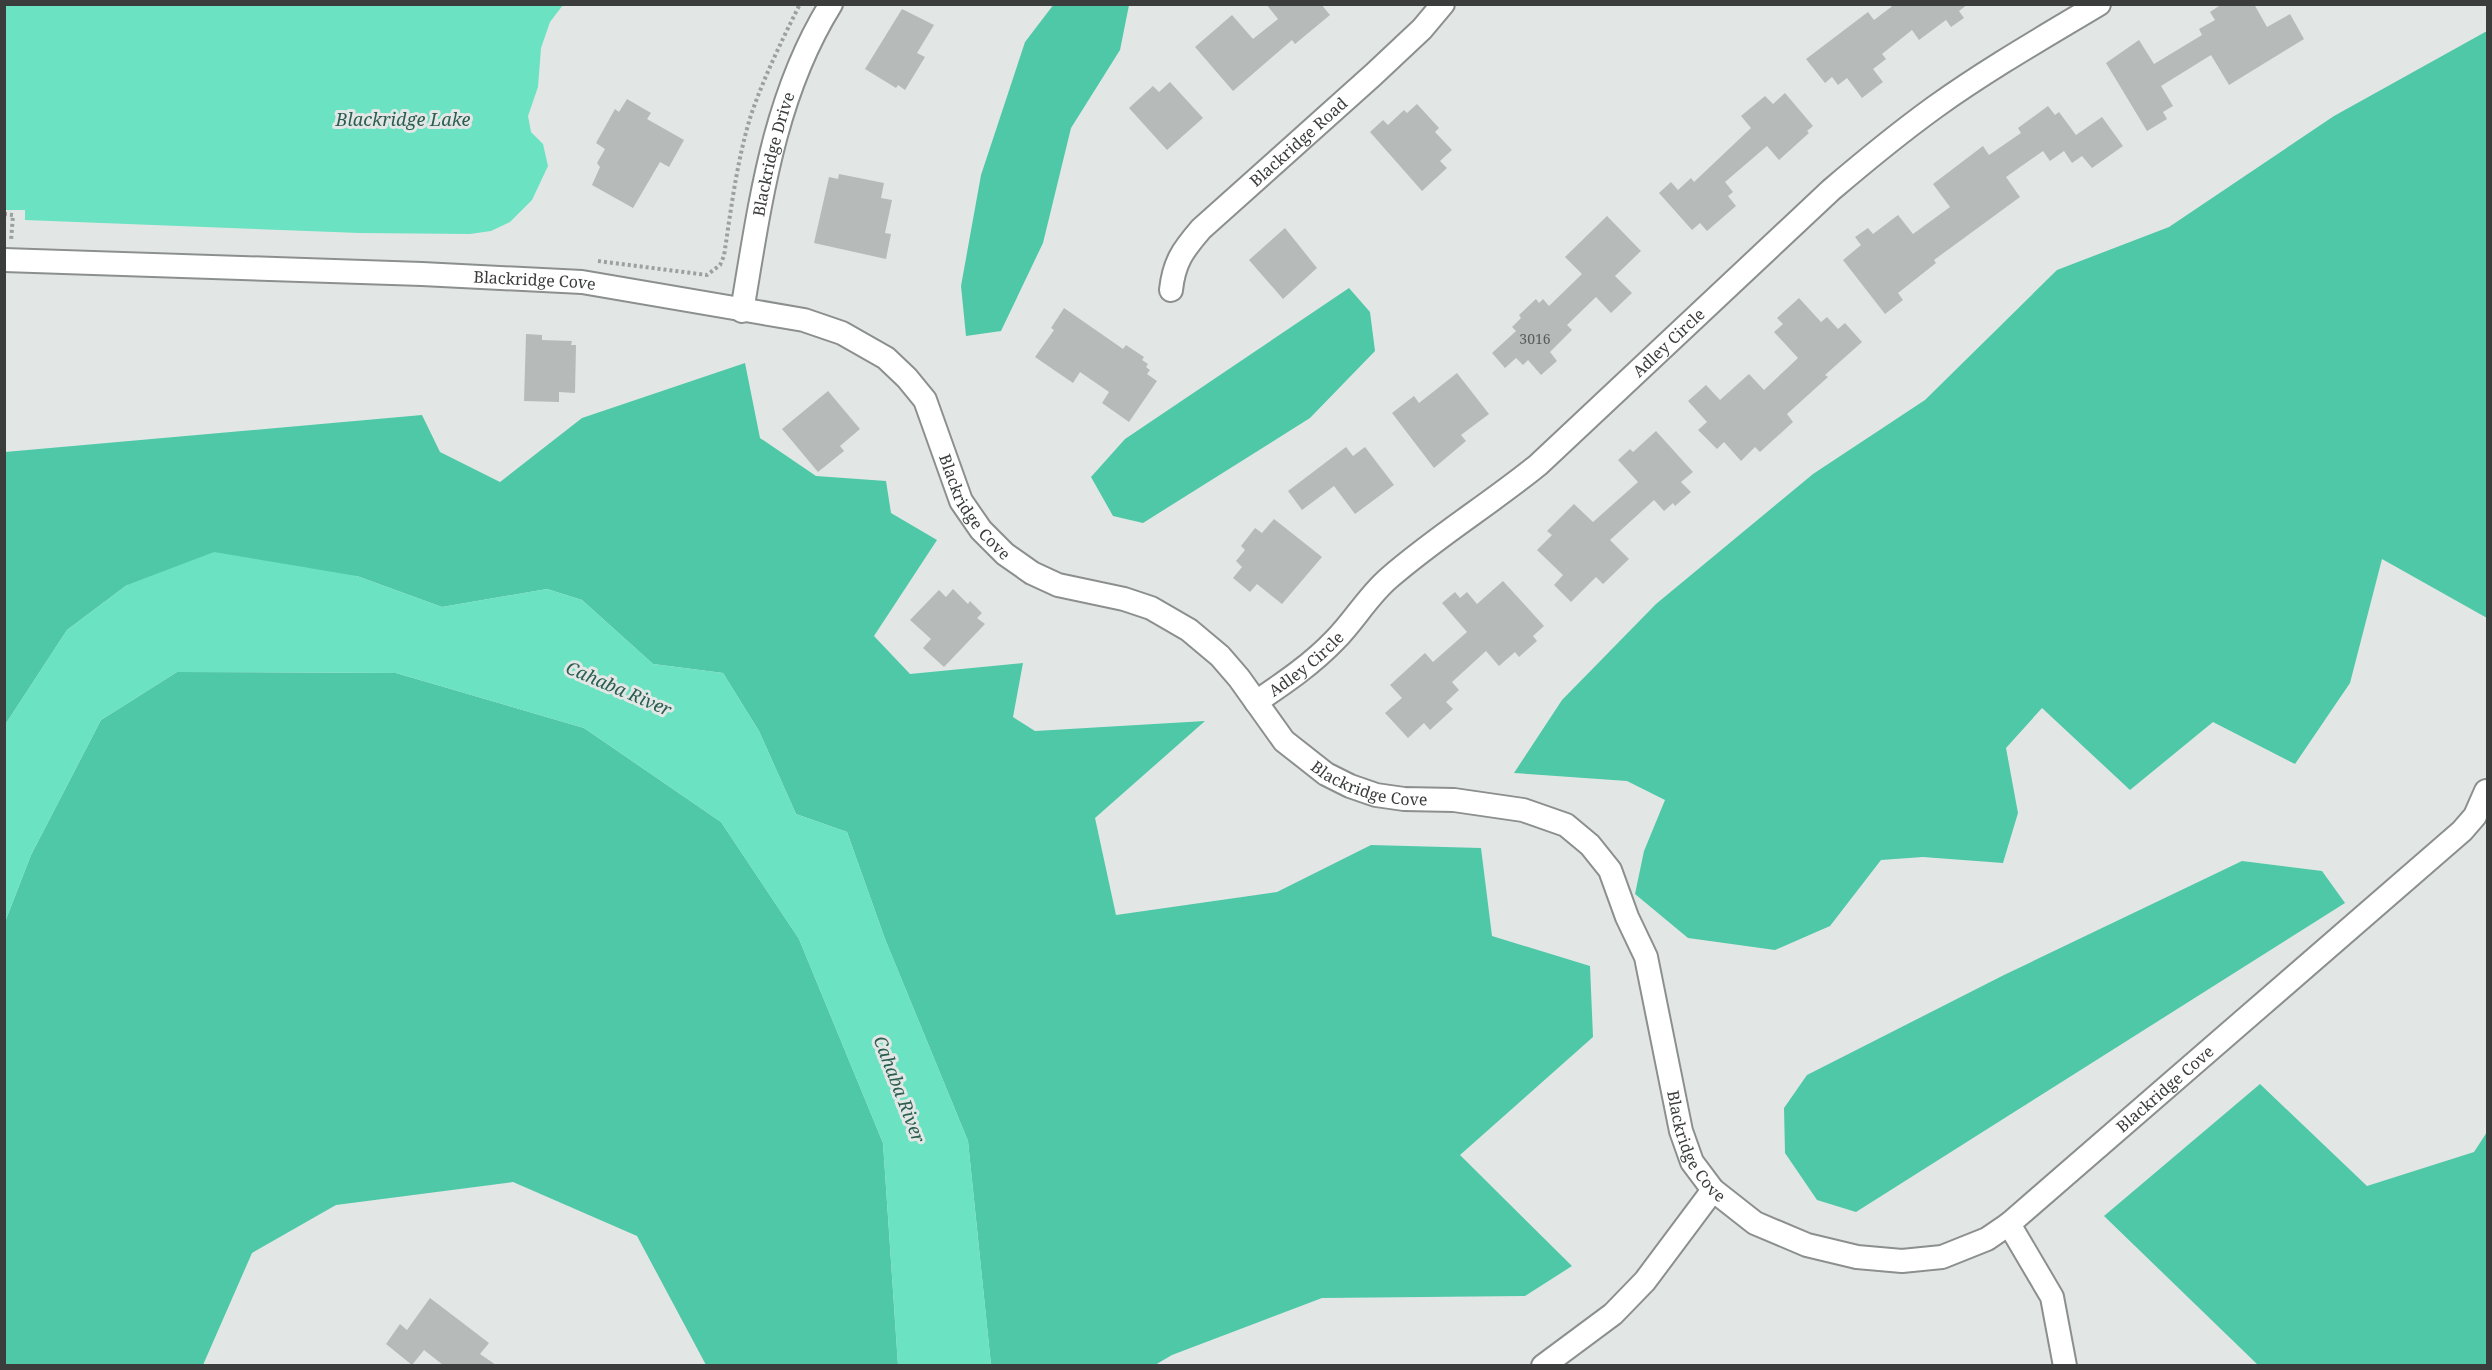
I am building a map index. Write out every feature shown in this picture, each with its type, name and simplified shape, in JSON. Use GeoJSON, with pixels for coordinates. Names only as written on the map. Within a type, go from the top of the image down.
{"type":"FeatureCollection","features":[{"type":"Feature","properties":{"kind":"street","name":"Blackridge Drive"},"geometry":{"type":"LineString","coordinates":[[742,311],[774,136],[805,52],[831,4]]}},
{"type":"Feature","properties":{"kind":"street","name":"Blackridge Road"},"geometry":{"type":"LineString","coordinates":[[1172,290],[1173,272],[1182,250],[1201,229],[1373,75],[1422,29],[1443,4]]}},
{"type":"Feature","properties":{"kind":"street","name":"Adley Circle"},"geometry":{"type":"LineString","coordinates":[[1256,702],[1312,664],[1386,580],[1539,465],[1788,229],[1870,157],[1935,107],[2005,60],[2099,4]]}},
{"type":"Feature","properties":{"kind":"street","name":"Blackridge Cove"},"geometry":{"type":"LineString","coordinates":[[4,260],[422,274],[582,282],[804,321],[842,333],[886,358],[925,400],[962,501],[981,530],[1005,554],[1032,573],[1058,585],[1124,598],[1151,608],[1189,630],[1220,656],[1239,678],[1284,741],[1326,774],[1350,786],[1376,795],[1404,799],[1454,800],[1523,810],[1566,825],[1590,845],[1610,870],[1627,916],[1646,957],[1681,1131],[1692,1162],[1713,1190],[1755,1223],[1807,1245],[1857,1257],[1902,1261],[1942,1257],[1988,1239],[2009,1224],[2462,831],[2475,816],[2486,791]]}},
{"type":"Feature","properties":{"kind":"street"},"geometry":{"type":"LineString","coordinates":[[1543,1365],[1613,1314],[1637,1289],[1713,1190]]}},
{"type":"Feature","properties":{"kind":"street"},"geometry":{"type":"LineString","coordinates":[[2009,1224],[2052,1297],[2065,1365]]}},
{"type":"Feature","properties":{"kind":"path"},"geometry":{"type":"LineString","coordinates":[[592,261],[707,275],[720,265],[724,256],[738,168],[751,116],[765,79],[800,4]]}},
{"type":"Feature","properties":{"kind":"path"},"geometry":{"type":"LineString","coordinates":[[4,214],[13,215],[11,243],[4,243]]}},
{"type":"Feature","properties":{"kind":"shaded area"},"geometry":{"type":"Polygon","coordinates":[[[1054,4],[1129,5],[1120,50],[1071,128],[1043,243],[1001,331],[966,336],[961,286],[981,175],[1025,42],[1054,4]]]}},
{"type":"Feature","properties":{"kind":"shaded area"},"geometry":{"type":"Polygon","coordinates":[[[2487,31],[2487,618],[2382,559],[2350,683],[2295,764],[2213,722],[2130,790],[2042,708],[2006,748],[2018,813],[2003,863],[1923,857],[1881,860],[1830,926],[1775,950],[1688,938],[1635,894],[1644,851],[1665,800],[1627,781],[1514,773],[1562,700],[1656,604],[1813,474],[1925,400],[2057,270],[2169,227],[2334,116],[2487,31]]]}},
{"type":"Feature","properties":{"kind":"shaded area"},"geometry":{"type":"Polygon","coordinates":[[[1349,288],[1370,312],[1375,351],[1310,418],[1143,523],[1113,516],[1091,477],[1125,439],[1349,288]]]}},
{"type":"Feature","properties":{"kind":"shaded area"},"geometry":{"type":"Polygon","coordinates":[[[745,363],[760,438],[816,476],[886,481],[891,513],[937,540],[874,636],[910,674],[1023,663],[1013,717],[1035,731],[1205,721],[1095,818],[1116,915],[1277,892],[1371,845],[1481,848],[1492,936],[1590,966],[1593,1037],[1460,1155],[1572,1266],[1525,1296],[1322,1298],[1172,1355],[1155,1365],[991,1365],[968,1141],[885,939],[847,832],[796,814],[759,731],[723,673],[653,664],[582,600],[547,589],[442,607],[357,576],[127,585],[67,630],[5,725],[5,452],[422,415],[440,452],[500,482],[582,418],[745,363]]]}},
{"type":"Feature","properties":{"kind":"shaded area"},"geometry":{"type":"Polygon","coordinates":[[[177,672],[396,673],[584,728],[721,822],[799,939],[883,1143],[898,1365],[706,1365],[637,1236],[513,1182],[336,1205],[252,1253],[203,1365],[5,1366],[5,922],[31,855],[101,720],[177,672]]]}},
{"type":"Feature","properties":{"kind":"shaded area"},"geometry":{"type":"Polygon","coordinates":[[[2242,861],[2322,871],[2345,903],[1856,1212],[1817,1200],[1785,1153],[1784,1108],[1807,1075],[2004,975],[2242,861]]]}},
{"type":"Feature","properties":{"kind":"shaded area"},"geometry":{"type":"Polygon","coordinates":[[[2260,1084],[2367,1186],[2474,1152],[2487,1132],[2487,1365],[2258,1365],[2104,1216],[2260,1084]]]}},
{"type":"Feature","properties":{"kind":"water","name":"Blackridge Lake"},"geometry":{"type":"Polygon","coordinates":[[[5,4],[563,5],[550,22],[541,48],[538,87],[528,116],[531,132],[543,144],[548,166],[532,200],[510,222],[491,231],[470,234],[360,233],[25,220],[25,210],[5,210],[5,4]]]}},
{"type":"Feature","properties":{"kind":"water","name":"Cahaba River"},"geometry":{"type":"Polygon","coordinates":[[[214,552],[357,576],[442,607],[547,589],[582,600],[653,664],[723,673],[759,731],[796,814],[847,832],[885,939],[968,1141],[991,1365],[898,1365],[883,1143],[799,939],[721,822],[584,728],[396,673],[177,672],[101,720],[31,855],[5,922],[5,725],[67,630],[127,585],[214,552]]]}},
{"type":"Feature","properties":{"kind":"building"},"geometry":{"type":"Polygon","coordinates":[[[1266,4],[1321,4],[1330,15],[1295,44],[1292,40],[1233,91],[1195,47],[1232,15],[1253,39],[1278,19],[1266,4]]]}},
{"type":"Feature","properties":{"kind":"building"},"geometry":{"type":"Polygon","coordinates":[[[1895,4],[1968,4],[1959,11],[1964,18],[1951,27],[1946,20],[1919,40],[1912,30],[1882,54],[1886,59],[1873,69],[1883,82],[1862,98],[1847,78],[1838,85],[1832,77],[1825,83],[1806,59],[1868,12],[1874,20],[1895,4]]]}},
{"type":"Feature","properties":{"kind":"building"},"geometry":{"type":"Polygon","coordinates":[[[2222,4],[2254,4],[2267,27],[2290,14],[2304,39],[2229,85],[2211,55],[2161,86],[2173,106],[2163,112],[2167,119],[2147,131],[2106,63],[2139,40],[2154,64],[2202,35],[2199,29],[2215,20],[2210,12],[2222,4]]]}},
{"type":"Feature","properties":{"kind":"building"},"geometry":{"type":"Polygon","coordinates":[[[902,9],[934,25],[917,53],[925,57],[905,90],[898,85],[896,88],[865,69],[902,9]]]}},
{"type":"Feature","properties":{"kind":"building"},"geometry":{"type":"Polygon","coordinates":[[[1170,82],[1203,118],[1167,150],[1129,108],[1153,86],[1159,92],[1170,82]]]}},
{"type":"Feature","properties":{"kind":"building"},"geometry":{"type":"Polygon","coordinates":[[[1785,93],[1813,126],[1807,131],[1809,133],[1779,160],[1767,146],[1725,182],[1733,192],[1728,196],[1736,206],[1707,231],[1700,223],[1692,230],[1659,193],[1671,182],[1678,190],[1691,178],[1694,182],[1751,128],[1741,116],[1765,96],[1773,104],[1785,93]]]}},
{"type":"Feature","properties":{"kind":"building"},"geometry":{"type":"Polygon","coordinates":[[[627,99],[651,113],[647,119],[684,140],[669,167],[660,162],[633,208],[592,185],[600,167],[597,163],[605,149],[596,143],[615,109],[619,112],[627,99]]]}},
{"type":"Feature","properties":{"kind":"building"},"geometry":{"type":"Polygon","coordinates":[[[1417,104],[1439,128],[1435,132],[1452,150],[1440,161],[1447,168],[1422,191],[1370,132],[1383,120],[1388,125],[1404,110],[1407,113],[1417,104]]]}},
{"type":"Feature","properties":{"kind":"building"},"geometry":{"type":"Polygon","coordinates":[[[2048,106],[2055,115],[2059,112],[2076,135],[2102,117],[2123,146],[2092,168],[2082,156],[2072,163],[2064,151],[2050,161],[2043,151],[2006,177],[2020,197],[1934,260],[1936,263],[1898,293],[1903,300],[1885,314],[1843,260],[1861,245],[1855,237],[1868,228],[1873,234],[1898,215],[1913,234],[1950,207],[1933,184],[1983,146],[1989,155],[2021,133],[2018,128],[2048,106]]]}},
{"type":"Feature","properties":{"kind":"building"},"geometry":{"type":"Polygon","coordinates":[[[839,174],[884,183],[881,198],[892,200],[885,233],[891,234],[886,259],[814,243],[829,177],[838,179],[839,174]]]}},
{"type":"Feature","properties":{"kind":"building"},"geometry":{"type":"Polygon","coordinates":[[[1607,216],[1641,251],[1615,276],[1632,293],[1611,313],[1596,297],[1567,325],[1572,330],[1550,352],[1557,361],[1541,375],[1528,360],[1523,365],[1516,358],[1505,368],[1492,353],[1516,331],[1512,327],[1521,318],[1519,315],[1536,299],[1539,303],[1543,299],[1549,306],[1582,274],[1565,257],[1607,216]]]}},
{"type":"Feature","properties":{"kind":"building"},"geometry":{"type":"Polygon","coordinates":[[[1285,228],[1317,268],[1283,299],[1249,260],[1285,228]]]}},
{"type":"Feature","properties":{"kind":"building"},"geometry":{"type":"Polygon","coordinates":[[[1799,298],[1821,322],[1827,317],[1838,329],[1845,323],[1862,342],[1825,375],[1828,377],[1787,414],[1793,422],[1760,452],[1755,447],[1741,461],[1724,442],[1717,449],[1698,430],[1707,422],[1688,401],[1706,385],[1720,400],[1749,374],[1764,390],[1798,358],[1774,332],[1783,324],[1777,318],[1799,298]]]}},
{"type":"Feature","properties":{"kind":"building"},"geometry":{"type":"Polygon","coordinates":[[[1064,308],[1123,349],[1126,345],[1144,357],[1142,360],[1148,364],[1146,367],[1150,370],[1147,374],[1157,381],[1129,422],[1102,403],[1109,392],[1080,372],[1073,383],[1035,357],[1054,330],[1051,328],[1064,308]]]}},
{"type":"Feature","properties":{"kind":"building"},"geometry":{"type":"Polygon","coordinates":[[[526,334],[542,335],[542,340],[572,341],[571,345],[576,345],[575,393],[559,392],[559,402],[524,401],[526,334]]]}},
{"type":"Feature","properties":{"kind":"building"},"geometry":{"type":"Polygon","coordinates":[[[1457,373],[1489,414],[1461,435],[1466,441],[1434,468],[1392,413],[1414,396],[1419,403],[1457,373]]]}},
{"type":"Feature","properties":{"kind":"building"},"geometry":{"type":"Polygon","coordinates":[[[828,391],[860,429],[840,446],[844,451],[818,472],[782,429],[828,391]]]}},
{"type":"Feature","properties":{"kind":"building"},"geometry":{"type":"Polygon","coordinates":[[[1656,431],[1693,472],[1681,482],[1691,492],[1675,506],[1673,503],[1664,511],[1654,500],[1610,540],[1629,559],[1603,584],[1596,577],[1571,602],[1554,585],[1563,575],[1537,550],[1552,535],[1547,531],[1574,504],[1593,522],[1638,482],[1618,460],[1630,449],[1633,452],[1656,431]]]}},
{"type":"Feature","properties":{"kind":"building"},"geometry":{"type":"Polygon","coordinates":[[[1346,447],[1353,456],[1365,447],[1394,485],[1355,514],[1334,486],[1302,510],[1288,491],[1346,447]]]}},
{"type":"Feature","properties":{"kind":"building"},"geometry":{"type":"Polygon","coordinates":[[[1274,519],[1322,557],[1282,604],[1257,584],[1250,592],[1233,578],[1242,567],[1236,561],[1245,550],[1241,546],[1255,528],[1262,533],[1274,519]]]}},
{"type":"Feature","properties":{"kind":"building"},"geometry":{"type":"Polygon","coordinates":[[[1503,581],[1544,626],[1533,636],[1537,641],[1519,657],[1515,652],[1499,666],[1486,651],[1452,682],[1459,690],[1446,702],[1453,709],[1430,730],[1424,723],[1408,738],[1385,713],[1402,698],[1390,685],[1425,653],[1433,662],[1467,632],[1442,603],[1455,592],[1460,598],[1467,592],[1477,604],[1503,581]]]}},
{"type":"Feature","properties":{"kind":"building"},"geometry":{"type":"Polygon","coordinates":[[[953,589],[968,604],[970,601],[982,613],[977,618],[985,624],[944,667],[923,648],[931,639],[910,620],[939,590],[946,597],[953,589]]]}},
{"type":"Feature","properties":{"kind":"building"},"geometry":{"type":"Polygon","coordinates":[[[430,1298],[489,1343],[480,1354],[496,1365],[443,1365],[424,1350],[412,1365],[386,1344],[400,1324],[407,1330],[430,1298]]]}}]}
